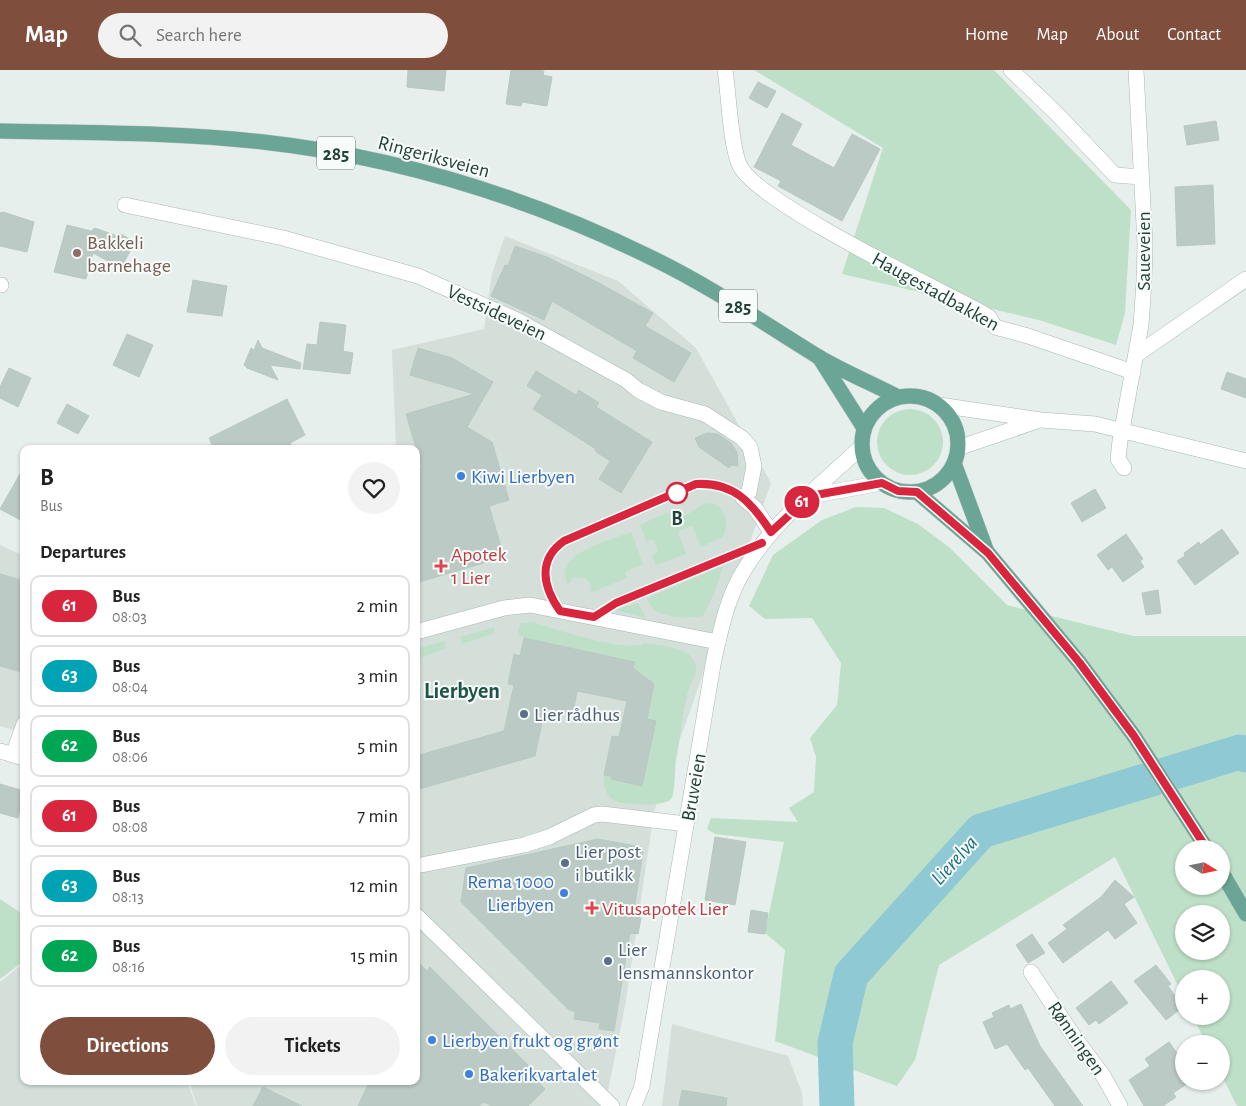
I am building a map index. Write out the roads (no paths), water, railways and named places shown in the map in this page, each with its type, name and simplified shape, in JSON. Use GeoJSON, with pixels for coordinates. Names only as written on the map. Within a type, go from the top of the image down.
{"type":"FeatureCollection","features":[{"type":"Feature","properties":{"kind":"main road","name":"Ringeriksveien"},"geometry":{"type":"LineString","coordinates":[[0,131],[173,135],[263,142],[364,158],[438,176],[528,204],[647,255],[725,297],[819,357],[898,397],[916,396],[939,405]]}},
{"type":"Feature","properties":{"kind":"main road","name":"Ringeriksveien"},"geometry":{"type":"LineString","coordinates":[[819,357],[864,428]]}},
{"type":"Feature","properties":{"kind":"main road"},"geometry":{"type":"LineString","coordinates":[[898,397],[877,408],[864,428],[861,446],[866,465],[882,483],[898,491],[917,492],[939,482],[954,464],[958,448],[954,424],[939,405]]}},
{"type":"Feature","properties":{"kind":"main road"},"geometry":{"type":"LineString","coordinates":[[954,464],[988,553]]}},
{"type":"Feature","properties":{"kind":"main road"},"geometry":{"type":"LineString","coordinates":[[917,492],[988,553],[1079,662],[1127,726],[1201,840]]}},
{"type":"Feature","properties":{"kind":"main road"},"geometry":{"type":"LineString","coordinates":[[1230,886],[1246,914]]}},
{"type":"Feature","properties":{"kind":"street","name":"Haugestadbakken"},"geometry":{"type":"LineString","coordinates":[[725,70],[739,164],[753,182],[791,208],[856,247],[989,317],[995,327],[1028,336],[1133,372]]}},
{"type":"Feature","properties":{"kind":"street"},"geometry":{"type":"LineString","coordinates":[[1011,70],[1056,113],[1115,175],[1141,177]]}},
{"type":"Feature","properties":{"kind":"street","name":"Saueveien"},"geometry":{"type":"LineString","coordinates":[[1123,430],[1141,325],[1144,282],[1136,70]]}},
{"type":"Feature","properties":{"kind":"street","name":"Vestsideveien"},"geometry":{"type":"LineString","coordinates":[[125,206],[283,238],[418,276],[549,337],[661,402],[705,414],[742,438],[750,448],[754,466],[749,492],[743,498],[755,508],[771,532]]}},
{"type":"Feature","properties":{"kind":"street"},"geometry":{"type":"LineString","coordinates":[[1136,355],[1246,279]]}},
{"type":"Feature","properties":{"kind":"street"},"geometry":{"type":"LineString","coordinates":[[939,405],[1041,420],[1095,424],[1246,461]]}},
{"type":"Feature","properties":{"kind":"street"},"geometry":{"type":"LineString","coordinates":[[958,448],[1041,420]]}},
{"type":"Feature","properties":{"kind":"street"},"geometry":{"type":"LineString","coordinates":[[1123,430],[1118,459],[1124,468]]}},
{"type":"Feature","properties":{"kind":"street","name":"Bruveien"},"geometry":{"type":"LineString","coordinates":[[634,1106],[642,1086],[718,642],[730,601],[742,573],[771,532],[861,446]]}},
{"type":"Feature","properties":{"kind":"street"},"geometry":{"type":"LineString","coordinates":[[810,496],[882,483]]}},
{"type":"Feature","properties":{"kind":"street"},"geometry":{"type":"LineString","coordinates":[[420,631],[504,608],[530,605],[718,642]]}},
{"type":"Feature","properties":{"kind":"street"},"geometry":{"type":"LineString","coordinates":[[12,755],[20,734]]}},
{"type":"Feature","properties":{"kind":"street"},"geometry":{"type":"LineString","coordinates":[[420,865],[524,845],[549,837],[594,815],[602,814],[686,824]]}},
{"type":"Feature","properties":{"kind":"street"},"geometry":{"type":"LineString","coordinates":[[420,919],[612,1106]]}},
{"type":"Feature","properties":{"kind":"street","name":"Rønningen"},"geometry":{"type":"LineString","coordinates":[[1031,972],[1075,1038],[1104,1077],[1120,1106]]}},
{"type":"Feature","properties":{"kind":"waterway","name":"Lierelva"},"geometry":{"type":"LineString","coordinates":[[837,1106],[835,1043],[851,975],[981,831],[1240,752],[1246,755]]}},
{"type":"Feature","properties":{"kind":"place","name":"Bakkeli barnehage"},"geometry":{"type":"Point","coordinates":[77,253]}},
{"type":"Feature","properties":{"kind":"place","name":"Kiwi Lierbyen"},"geometry":{"type":"Point","coordinates":[461,476]}},
{"type":"Feature","properties":{"kind":"place","name":"B"},"geometry":{"type":"Point","coordinates":[677,493]}},
{"type":"Feature","properties":{"kind":"place","name":"Apotek 1 Lier"},"geometry":{"type":"Point","coordinates":[441,566]}},
{"type":"Feature","properties":{"kind":"place","name":"Lier rådhus"},"geometry":{"type":"Point","coordinates":[524,714]}},
{"type":"Feature","properties":{"kind":"place","name":"Lier post i butikk"},"geometry":{"type":"Point","coordinates":[565,863]}},
{"type":"Feature","properties":{"kind":"place","name":"Rema 1000 Lierbyen"},"geometry":{"type":"Point","coordinates":[564,893]}},
{"type":"Feature","properties":{"kind":"place","name":"Vitusapotek Lier"},"geometry":{"type":"Point","coordinates":[592,908]}},
{"type":"Feature","properties":{"kind":"place","name":"Lier lensmannskontor"},"geometry":{"type":"Point","coordinates":[608,961]}},
{"type":"Feature","properties":{"kind":"place","name":"Lierbyen frukt og grønt"},"geometry":{"type":"Point","coordinates":[432,1040]}},
{"type":"Feature","properties":{"kind":"place","name":"Bakerikvartalet"},"geometry":{"type":"Point","coordinates":[469,1074]}},
{"type":"Feature","properties":{"kind":"district","name":"Lierbyen"},"geometry":{"type":"Point","coordinates":[462,690]}}]}
